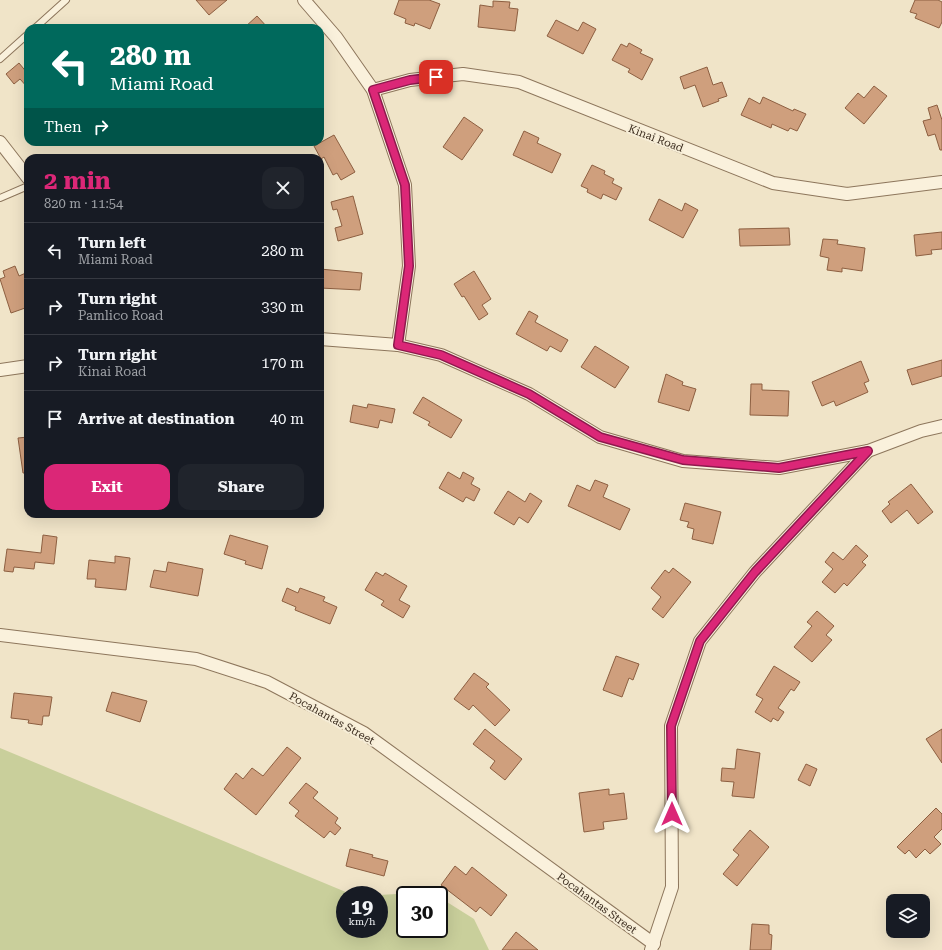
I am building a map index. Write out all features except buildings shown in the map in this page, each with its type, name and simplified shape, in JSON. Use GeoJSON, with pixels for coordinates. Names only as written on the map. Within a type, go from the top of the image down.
{"type":"FeatureCollection","features":[{"type":"Feature","properties":{"kind":"street"},"geometry":{"type":"LineString","coordinates":[[304,0],[336,37],[373,90],[405,185],[409,266],[398,345]]}},
{"type":"Feature","properties":{"kind":"street","name":"Kinai Road"},"geometry":{"type":"LineString","coordinates":[[373,90],[410,80],[463,74],[519,82],[773,183],[847,194],[942,182]]}},
{"type":"Feature","properties":{"kind":"street"},"geometry":{"type":"LineString","coordinates":[[0,142],[24,173]]}},
{"type":"Feature","properties":{"kind":"street"},"geometry":{"type":"LineString","coordinates":[[324,339],[398,345],[441,355],[529,394],[600,437],[683,460],[779,468],[868,451],[921,431],[942,426]]}},
{"type":"Feature","properties":{"kind":"street"},"geometry":{"type":"LineString","coordinates":[[0,370],[24,367]]}},
{"type":"Feature","properties":{"kind":"street"},"geometry":{"type":"LineString","coordinates":[[653,947],[672,887],[671,726],[700,641],[755,572],[868,451]]}},
{"type":"Feature","properties":{"kind":"street","name":"Pocahantas Street"},"geometry":{"type":"LineString","coordinates":[[0,635],[196,659],[267,682],[364,733],[653,947]]}},
{"type":"Feature","properties":{"kind":"lane"},"geometry":{"type":"LineString","coordinates":[[39,24],[66,0]]}},
{"type":"Feature","properties":{"kind":"lane"},"geometry":{"type":"LineString","coordinates":[[0,59],[24,38]]}},
{"type":"Feature","properties":{"kind":"lane"},"geometry":{"type":"LineString","coordinates":[[0,198],[24,188]]}},
{"type":"Feature","properties":{"kind":"green space"},"geometry":{"type":"Polygon","coordinates":[[[0,748],[336,888],[336,938],[388,938],[388,894],[396,894],[396,938],[448,938],[448,903],[474,919],[489,950],[0,950],[0,748]]]}},
{"type":"Feature","properties":{"kind":"route"},"geometry":{"type":"LineString","coordinates":[[436,77],[410,80],[373,90],[405,185],[409,266],[398,345],[441,355],[529,394],[600,437],[683,460],[779,468],[868,451],[746,582],[700,641],[671,726],[672,814]]}}]}
